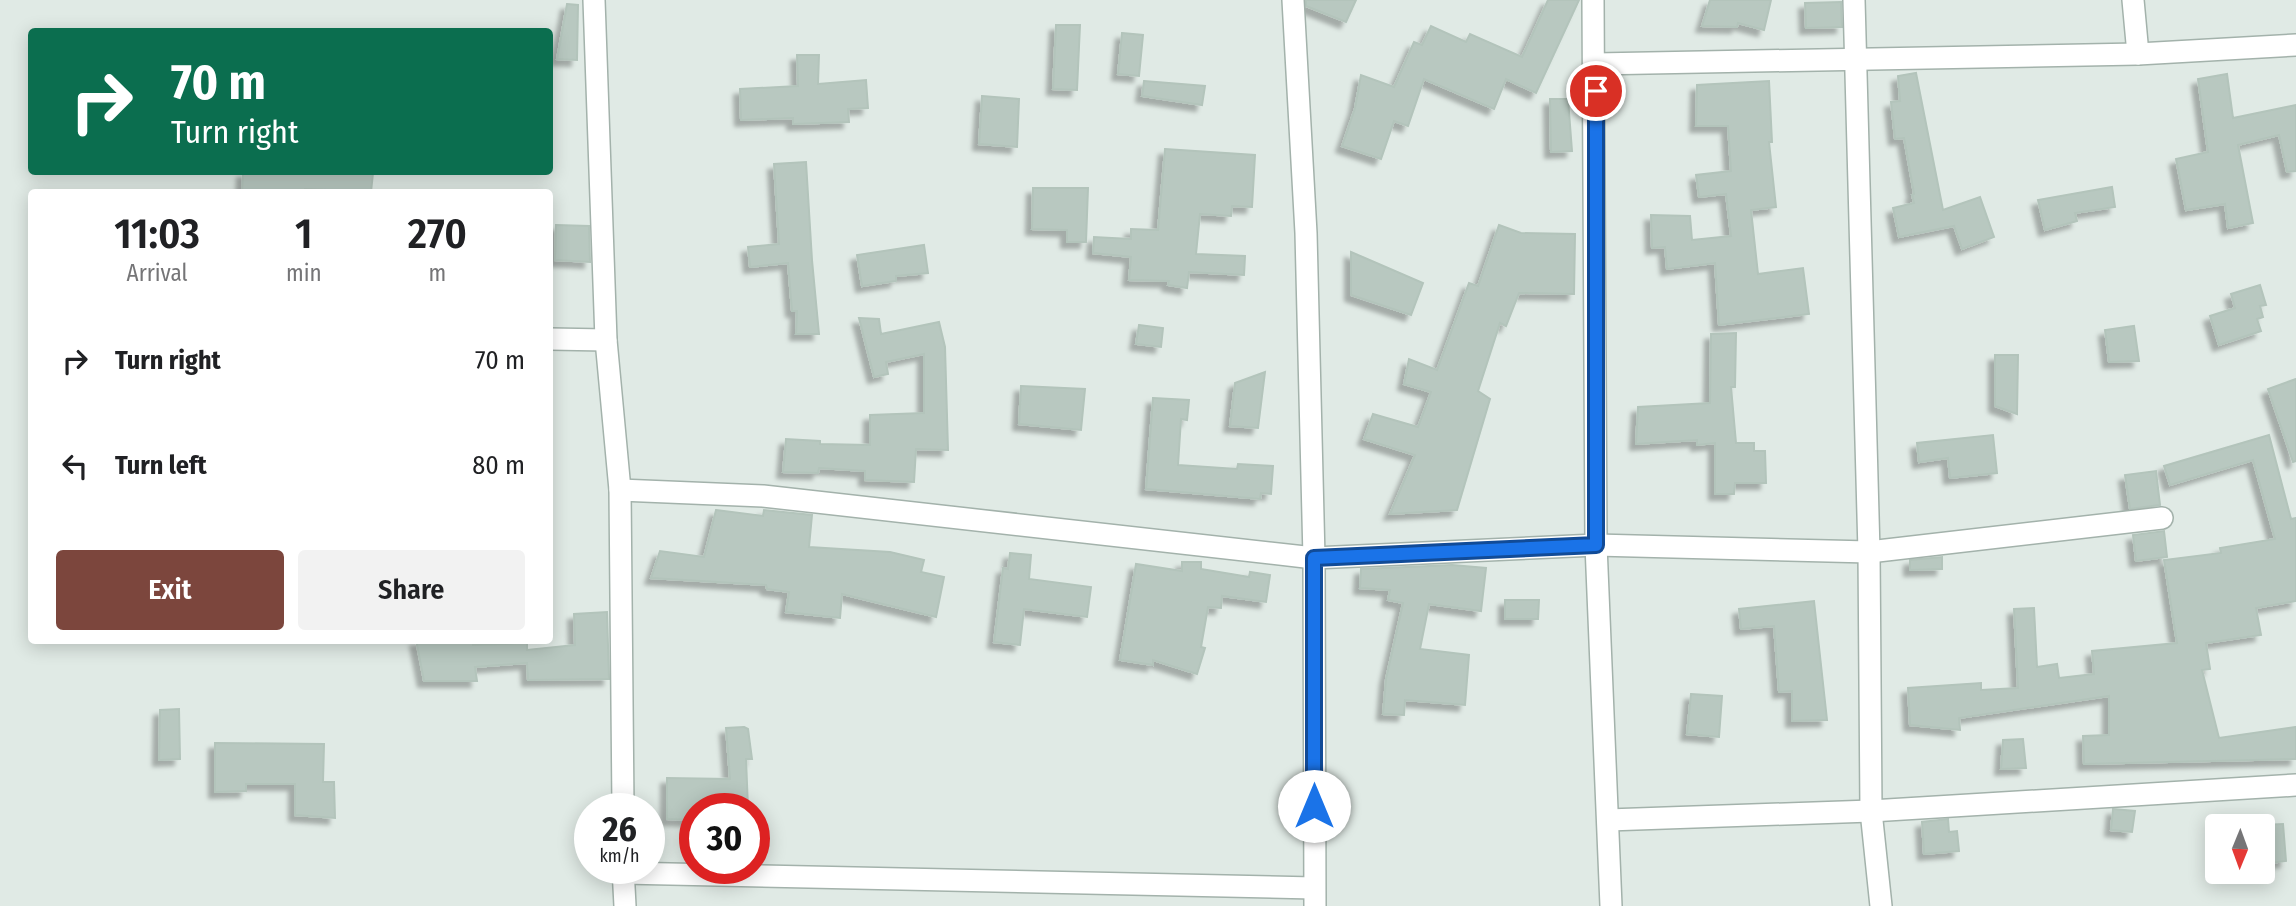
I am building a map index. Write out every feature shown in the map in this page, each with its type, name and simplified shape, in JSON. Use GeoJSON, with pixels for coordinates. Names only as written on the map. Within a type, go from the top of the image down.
{"type":"FeatureCollection","features":[{"type":"Feature","properties":{"kind":"street"},"geometry":{"type":"LineString","coordinates":[[594,0],[606,340],[620,490],[623,793]]}},
{"type":"Feature","properties":{"kind":"street"},"geometry":{"type":"LineString","coordinates":[[665,873],[1314,897],[1314,558],[1306,233],[1293,0]]}},
{"type":"Feature","properties":{"kind":"street"},"geometry":{"type":"LineString","coordinates":[[1593,0],[1596,64],[1596,545],[1611,906]]}},
{"type":"Feature","properties":{"kind":"street"},"geometry":{"type":"LineString","coordinates":[[1854,0],[1869,552],[1871,811],[1881,906]]}},
{"type":"Feature","properties":{"kind":"street"},"geometry":{"type":"LineString","coordinates":[[2133,0],[2138,54]]}},
{"type":"Feature","properties":{"kind":"street"},"geometry":{"type":"LineString","coordinates":[[1596,64],[2138,54],[2296,45]]}},
{"type":"Feature","properties":{"kind":"street"},"geometry":{"type":"LineString","coordinates":[[553,339],[606,340]]}},
{"type":"Feature","properties":{"kind":"street"},"geometry":{"type":"LineString","coordinates":[[620,490],[763,496],[1314,558],[1596,545],[1869,552],[2162,517]]}},
{"type":"Feature","properties":{"kind":"street"},"geometry":{"type":"LineString","coordinates":[[1608,820],[1871,811],[2296,785]]}},
{"type":"Feature","properties":{"kind":"street"},"geometry":{"type":"LineString","coordinates":[[624,884],[625,906]]}},
{"type":"Feature","properties":{"kind":"building"},"geometry":{"type":"Polygon","coordinates":[[[1306,0],[1356,0],[1346,22],[1306,6],[1306,0]]]}},
{"type":"Feature","properties":{"kind":"building"},"geometry":{"type":"Polygon","coordinates":[[[1548,0],[1579,0],[1536,93],[1506,79],[1494,109],[1424,79],[1408,126],[1394,121],[1381,159],[1342,146],[1355,108],[1361,75],[1394,87],[1414,42],[1422,45],[1431,26],[1466,42],[1470,34],[1522,57],[1548,0]]]}},
{"type":"Feature","properties":{"kind":"building"},"geometry":{"type":"Polygon","coordinates":[[[1710,0],[1771,0],[1764,30],[1738,23],[1737,27],[1702,26],[1710,0]]]}},
{"type":"Feature","properties":{"kind":"building"},"geometry":{"type":"Polygon","coordinates":[[[1841,2],[1842,27],[1806,28],[1805,3],[1841,2]]]}},
{"type":"Feature","properties":{"kind":"building"},"geometry":{"type":"Polygon","coordinates":[[[567,4],[578,5],[577,60],[557,59],[567,4]]]}},
{"type":"Feature","properties":{"kind":"building"},"geometry":{"type":"Polygon","coordinates":[[[1056,25],[1080,25],[1077,90],[1053,89],[1056,25]]]}},
{"type":"Feature","properties":{"kind":"building"},"geometry":{"type":"Polygon","coordinates":[[[1122,33],[1143,35],[1139,76],[1118,74],[1122,33]]]}},
{"type":"Feature","properties":{"kind":"building"},"geometry":{"type":"Polygon","coordinates":[[[797,55],[819,55],[818,84],[866,80],[868,108],[848,109],[849,122],[793,124],[793,118],[741,120],[740,89],[798,86],[797,55]]]}},
{"type":"Feature","properties":{"kind":"building"},"geometry":{"type":"Polygon","coordinates":[[[1916,73],[1943,210],[1980,197],[1994,237],[1962,249],[1954,226],[1899,237],[1893,208],[1914,203],[1914,194],[1904,138],[1895,139],[1891,102],[1900,101],[1898,76],[1916,73]]]}},
{"type":"Feature","properties":{"kind":"building"},"geometry":{"type":"Polygon","coordinates":[[[2227,74],[2233,118],[2296,105],[2296,171],[2287,172],[2279,135],[2238,145],[2253,223],[2228,228],[2225,204],[2186,210],[2176,159],[2208,152],[2198,79],[2227,74]]]}},
{"type":"Feature","properties":{"kind":"building"},"geometry":{"type":"Polygon","coordinates":[[[1144,81],[1205,86],[1202,105],[1142,96],[1144,81]]]}},
{"type":"Feature","properties":{"kind":"building"},"geometry":{"type":"Polygon","coordinates":[[[1769,81],[1772,142],[1769,142],[1776,207],[1751,210],[1758,274],[1803,268],[1809,314],[1719,325],[1715,263],[1667,269],[1665,247],[1652,248],[1651,215],[1690,216],[1692,240],[1731,236],[1726,194],[1699,197],[1696,175],[1731,171],[1728,126],[1696,126],[1697,85],[1769,81]]]}},
{"type":"Feature","properties":{"kind":"building"},"geometry":{"type":"Polygon","coordinates":[[[982,96],[1019,99],[1017,147],[979,144],[982,96]]]}},
{"type":"Feature","properties":{"kind":"building"},"geometry":{"type":"Polygon","coordinates":[[[1550,99],[1568,99],[1572,151],[1551,152],[1550,99]]]}},
{"type":"Feature","properties":{"kind":"building"},"geometry":{"type":"Polygon","coordinates":[[[1165,149],[1255,155],[1252,207],[1232,206],[1231,216],[1200,214],[1196,254],[1245,256],[1244,275],[1189,272],[1187,288],[1168,285],[1169,281],[1129,280],[1131,257],[1093,253],[1094,237],[1131,239],[1131,229],[1158,230],[1165,149]]]}},
{"type":"Feature","properties":{"kind":"building"},"geometry":{"type":"Polygon","coordinates":[[[806,162],[819,334],[796,334],[797,311],[792,311],[788,263],[750,267],[748,247],[779,244],[774,164],[806,162]]]}},
{"type":"Feature","properties":{"kind":"building"},"geometry":{"type":"Polygon","coordinates":[[[243,175],[373,175],[371,189],[242,189],[243,175]]]}},
{"type":"Feature","properties":{"kind":"building"},"geometry":{"type":"Polygon","coordinates":[[[2112,187],[2115,207],[2075,213],[2077,221],[2045,230],[2038,200],[2112,187]]]}},
{"type":"Feature","properties":{"kind":"building"},"geometry":{"type":"Polygon","coordinates":[[[1033,188],[1088,188],[1086,242],[1067,242],[1067,230],[1032,229],[1033,188]]]}},
{"type":"Feature","properties":{"kind":"building"},"geometry":{"type":"Polygon","coordinates":[[[556,225],[589,226],[590,262],[555,260],[556,225]]]}},
{"type":"Feature","properties":{"kind":"building"},"geometry":{"type":"Polygon","coordinates":[[[1499,225],[1521,233],[1575,234],[1574,294],[1519,293],[1506,326],[1500,323],[1478,391],[1490,399],[1457,510],[1390,514],[1415,455],[1364,439],[1373,414],[1418,427],[1431,392],[1404,384],[1409,359],[1437,370],[1469,283],[1478,286],[1499,225]]]}},
{"type":"Feature","properties":{"kind":"building"},"geometry":{"type":"Polygon","coordinates":[[[924,245],[928,273],[896,276],[896,281],[862,286],[857,255],[924,245]]]}},
{"type":"Feature","properties":{"kind":"building"},"geometry":{"type":"Polygon","coordinates":[[[1351,252],[1423,283],[1411,315],[1351,295],[1351,252]]]}},
{"type":"Feature","properties":{"kind":"building"},"geometry":{"type":"Polygon","coordinates":[[[2260,285],[2266,305],[2260,306],[2263,317],[2257,319],[2261,331],[2219,345],[2210,316],[2235,308],[2231,294],[2260,285]]]}},
{"type":"Feature","properties":{"kind":"building"},"geometry":{"type":"Polygon","coordinates":[[[859,318],[879,319],[881,334],[939,322],[945,347],[948,450],[916,449],[914,482],[865,480],[865,471],[819,468],[818,473],[783,472],[786,439],[820,441],[820,444],[870,445],[870,415],[924,413],[924,354],[886,362],[888,374],[874,377],[859,318]]]}},
{"type":"Feature","properties":{"kind":"building"},"geometry":{"type":"Polygon","coordinates":[[[1139,325],[1163,328],[1161,347],[1136,344],[1139,325]]]}},
{"type":"Feature","properties":{"kind":"building"},"geometry":{"type":"Polygon","coordinates":[[[2134,326],[2139,361],[2109,362],[2105,330],[2134,326]]]}},
{"type":"Feature","properties":{"kind":"building"},"geometry":{"type":"Polygon","coordinates":[[[1736,333],[1735,387],[1731,387],[1736,443],[1754,443],[1754,451],[1765,451],[1766,483],[1735,483],[1734,494],[1715,494],[1715,443],[1697,445],[1697,440],[1636,444],[1638,407],[1710,403],[1711,334],[1736,333]]]}},
{"type":"Feature","properties":{"kind":"building"},"geometry":{"type":"Polygon","coordinates":[[[1995,355],[2018,355],[2017,414],[1995,406],[1995,355]]]}},
{"type":"Feature","properties":{"kind":"building"},"geometry":{"type":"Polygon","coordinates":[[[1265,372],[1258,428],[1230,426],[1235,383],[1265,372]]]}},
{"type":"Feature","properties":{"kind":"building"},"geometry":{"type":"Polygon","coordinates":[[[2296,379],[2296,461],[2293,462],[2268,389],[2296,379]]]}},
{"type":"Feature","properties":{"kind":"building"},"geometry":{"type":"Polygon","coordinates":[[[1021,386],[1085,389],[1081,430],[1019,424],[1021,386]]]}},
{"type":"Feature","properties":{"kind":"building"},"geometry":{"type":"Polygon","coordinates":[[[1153,398],[1189,400],[1187,420],[1181,419],[1178,465],[1237,469],[1238,464],[1273,466],[1271,494],[1261,493],[1260,499],[1146,489],[1153,398]]]}},
{"type":"Feature","properties":{"kind":"building"},"geometry":{"type":"Polygon","coordinates":[[[1993,435],[1997,473],[1950,478],[1948,458],[1919,462],[1917,443],[1993,435]]]}},
{"type":"Feature","properties":{"kind":"building"},"geometry":{"type":"Polygon","coordinates":[[[2269,435],[2291,519],[2296,518],[2296,601],[2256,608],[2261,635],[2206,643],[2210,669],[2202,670],[2219,738],[2296,727],[2296,759],[2084,764],[2083,736],[2109,735],[2109,696],[1959,718],[1960,730],[1910,725],[1908,688],[1981,683],[1981,690],[2018,688],[2014,609],[2034,608],[2037,667],[2057,664],[2059,678],[2094,674],[2092,651],[2177,643],[2164,560],[2221,553],[2220,548],[2275,539],[2253,460],[2170,485],[2164,466],[2269,435]]]}},
{"type":"Feature","properties":{"kind":"building"},"geometry":{"type":"Polygon","coordinates":[[[2156,471],[2160,505],[2130,509],[2125,475],[2156,471]]]}},
{"type":"Feature","properties":{"kind":"building"},"geometry":{"type":"Polygon","coordinates":[[[716,510],[763,516],[764,510],[812,515],[809,547],[890,552],[924,560],[921,572],[944,577],[936,617],[842,594],[840,618],[786,612],[789,592],[767,589],[766,585],[651,578],[660,551],[704,557],[716,510]]]}},
{"type":"Feature","properties":{"kind":"building"},"geometry":{"type":"Polygon","coordinates":[[[2164,531],[2167,557],[2136,561],[2133,535],[2164,531]]]}},
{"type":"Feature","properties":{"kind":"building"},"geometry":{"type":"Polygon","coordinates":[[[1010,553],[1031,555],[1029,579],[1091,587],[1087,617],[1024,609],[1020,645],[994,642],[1003,568],[1008,569],[1010,553]]]}},
{"type":"Feature","properties":{"kind":"building"},"geometry":{"type":"Polygon","coordinates":[[[1942,557],[1942,569],[1910,570],[1910,560],[1942,557]]]}},
{"type":"Feature","properties":{"kind":"building"},"geometry":{"type":"Polygon","coordinates":[[[1182,562],[1201,562],[1201,569],[1249,577],[1250,572],[1270,575],[1266,602],[1222,596],[1221,608],[1208,607],[1201,647],[1205,648],[1197,674],[1153,660],[1153,665],[1120,660],[1136,564],[1182,571],[1182,562]]]}},
{"type":"Feature","properties":{"kind":"building"},"geometry":{"type":"Polygon","coordinates":[[[1452,565],[1486,568],[1481,611],[1429,604],[1420,649],[1469,655],[1465,705],[1405,700],[1404,715],[1383,714],[1386,679],[1403,603],[1388,600],[1390,590],[1360,588],[1361,569],[1452,565]]]}},
{"type":"Feature","properties":{"kind":"building"},"geometry":{"type":"Polygon","coordinates":[[[1505,600],[1539,600],[1538,619],[1505,619],[1505,600]]]}},
{"type":"Feature","properties":{"kind":"building"},"geometry":{"type":"Polygon","coordinates":[[[1814,601],[1827,720],[1792,721],[1792,691],[1779,692],[1774,626],[1741,629],[1739,609],[1814,601]]]}},
{"type":"Feature","properties":{"kind":"building"},"geometry":{"type":"Polygon","coordinates":[[[607,612],[609,679],[528,680],[527,663],[475,667],[477,681],[424,681],[417,644],[527,644],[527,650],[575,645],[574,614],[607,612]]]}},
{"type":"Feature","properties":{"kind":"building"},"geometry":{"type":"Polygon","coordinates":[[[1691,694],[1722,696],[1719,737],[1687,734],[1691,694]]]}},
{"type":"Feature","properties":{"kind":"building"},"geometry":{"type":"Polygon","coordinates":[[[179,709],[180,759],[159,760],[160,710],[179,709]]]}},
{"type":"Feature","properties":{"kind":"building"},"geometry":{"type":"Polygon","coordinates":[[[726,728],[748,729],[752,759],[746,759],[747,793],[679,793],[679,819],[667,819],[667,778],[730,779],[726,728]]]}},
{"type":"Feature","properties":{"kind":"building"},"geometry":{"type":"Polygon","coordinates":[[[2023,739],[2026,768],[2001,769],[2003,740],[2023,739]]]}},
{"type":"Feature","properties":{"kind":"building"},"geometry":{"type":"Polygon","coordinates":[[[215,743],[324,744],[323,782],[334,782],[335,818],[295,815],[295,784],[246,784],[246,791],[215,792],[215,743]]]}},
{"type":"Feature","properties":{"kind":"building"},"geometry":{"type":"Polygon","coordinates":[[[2113,809],[2135,811],[2132,832],[2111,830],[2113,809]]]}},
{"type":"Feature","properties":{"kind":"building"},"geometry":{"type":"Polygon","coordinates":[[[1948,819],[1949,832],[1957,831],[1959,851],[1924,854],[1922,822],[1948,819]]]}},
{"type":"Feature","properties":{"kind":"building"},"geometry":{"type":"Polygon","coordinates":[[[2275,824],[2283,824],[2286,861],[2275,862],[2275,824]]]}},
{"type":"Feature","properties":{"kind":"route"},"geometry":{"type":"LineString","coordinates":[[1314,806],[1314,558],[1596,545],[1596,91]]}}]}
